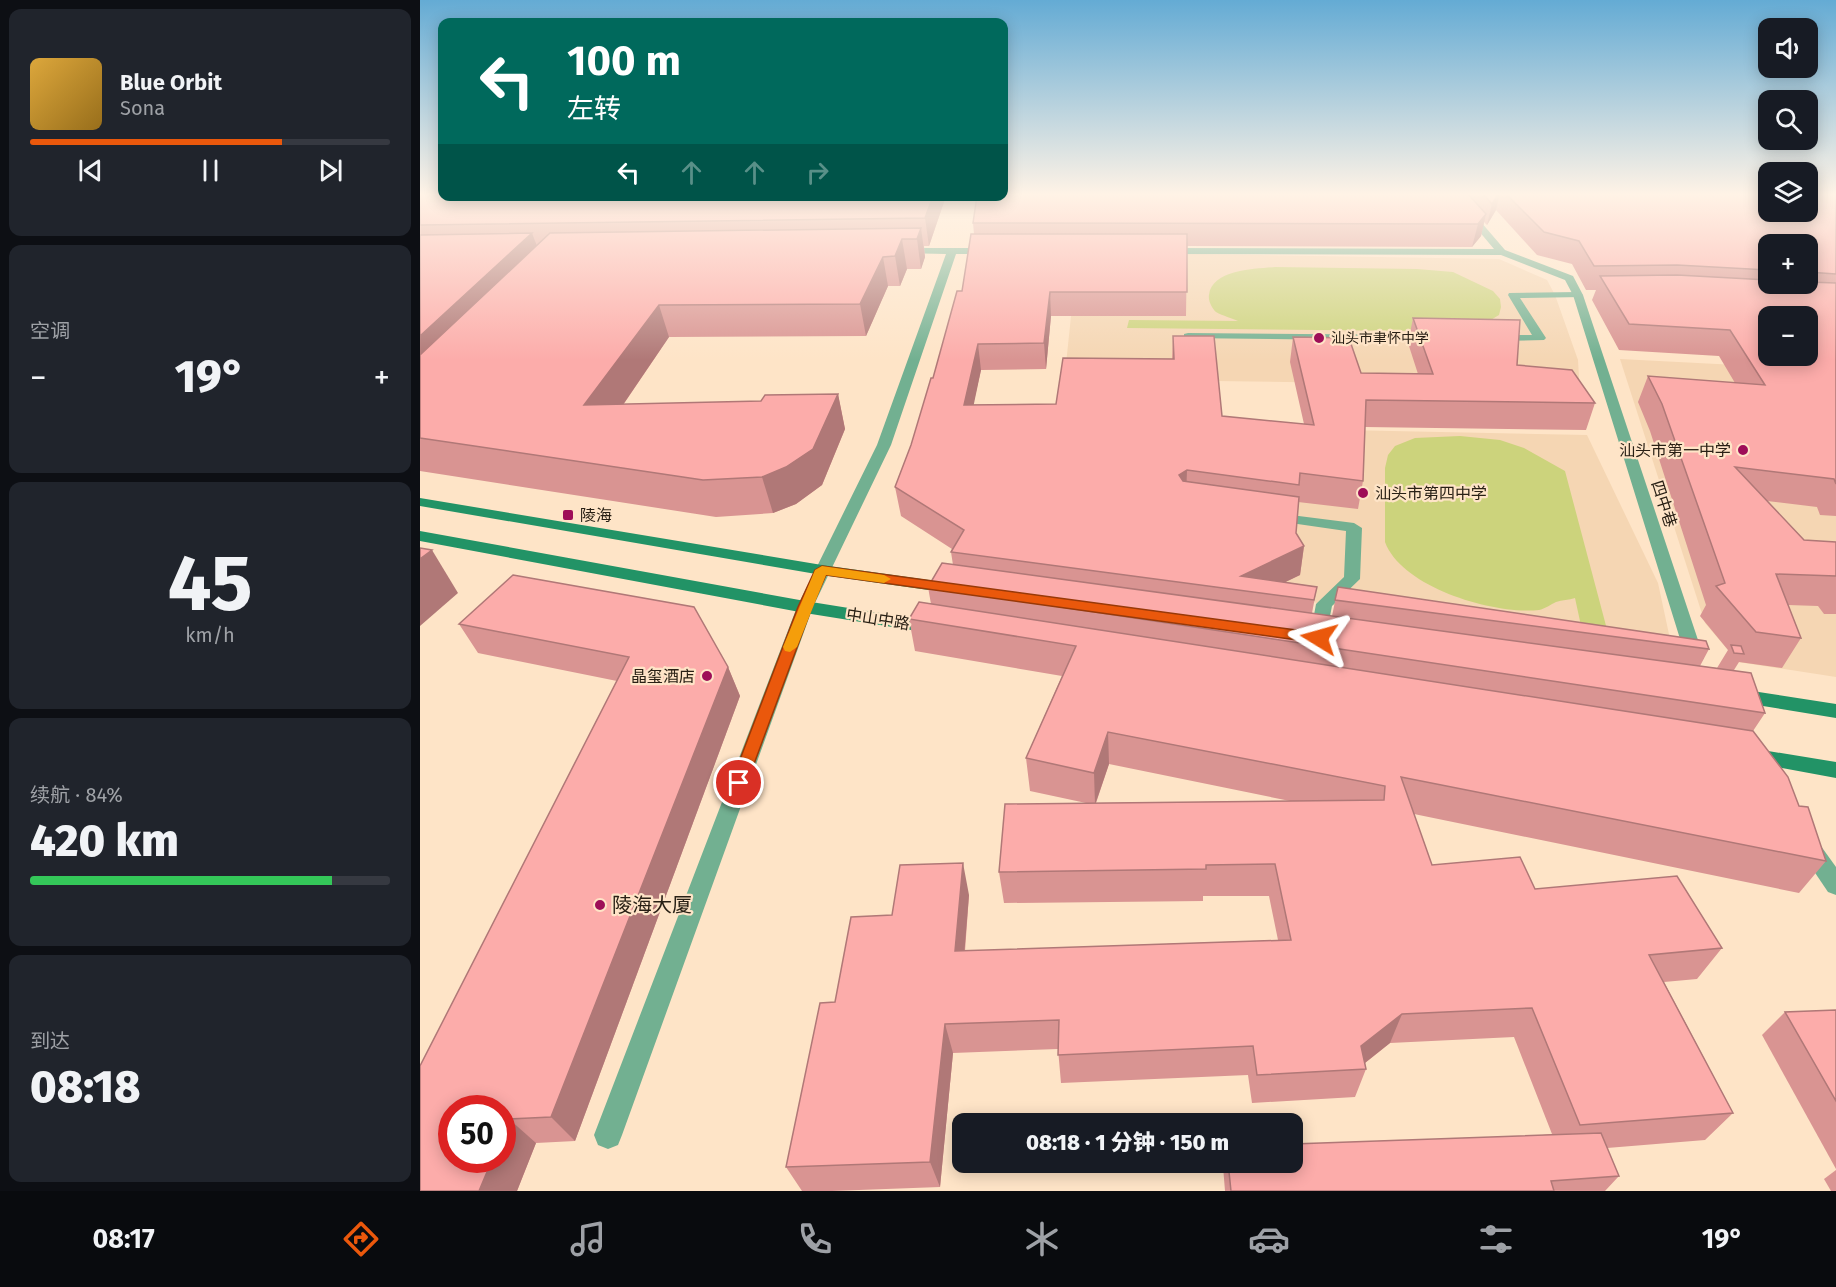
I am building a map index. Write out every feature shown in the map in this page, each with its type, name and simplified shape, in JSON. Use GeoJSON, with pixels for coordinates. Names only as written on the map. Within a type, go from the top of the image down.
{"type":"FeatureCollection","features":[{"type":"Feature","properties":{"kind":"main road"},"geometry":{"type":"LineString","coordinates":[[420,502],[822,570],[964,590]]}},
{"type":"Feature","properties":{"kind":"main road","name":"中山中路"},"geometry":{"type":"LineString","coordinates":[[420,536],[805,607],[947,630]]}},
{"type":"Feature","properties":{"kind":"main road"},"geometry":{"type":"LineString","coordinates":[[1727,694],[1836,711]]}},
{"type":"Feature","properties":{"kind":"main road"},"geometry":{"type":"LineString","coordinates":[[1739,755],[1836,770]]}},
{"type":"Feature","properties":{"kind":"street"},"geometry":{"type":"LineString","coordinates":[[1499,249],[1502,252]]}},
{"type":"Feature","properties":{"kind":"street"},"geometry":{"type":"LineString","coordinates":[[608,1136],[805,607],[884,445],[951,251]]}},
{"type":"Feature","properties":{"kind":"street"},"geometry":{"type":"LineString","coordinates":[[892,252],[999,251]]}},
{"type":"Feature","properties":{"kind":"street"},"geometry":{"type":"LineString","coordinates":[[1155,251],[1502,252],[1569,278],[1584,295]]}},
{"type":"Feature","properties":{"kind":"street"},"geometry":{"type":"LineString","coordinates":[[1481,338],[1540,338],[1513,295],[1584,295]]}},
{"type":"Feature","properties":{"kind":"street","name":"四中巷"},"geometry":{"type":"LineString","coordinates":[[1584,295],[1698,668]]}},
{"type":"Feature","properties":{"kind":"street"},"geometry":{"type":"LineString","coordinates":[[1188,336],[1446,338]]}},
{"type":"Feature","properties":{"kind":"street"},"geometry":{"type":"LineString","coordinates":[[1265,515],[1354,528],[1352,579],[1324,604],[1319,638]]}},
{"type":"Feature","properties":{"kind":"street"},"geometry":{"type":"LineString","coordinates":[[1739,755],[1753,773]]}},
{"type":"Feature","properties":{"kind":"street"},"geometry":{"type":"LineString","coordinates":[[1795,829],[1836,885]]}},
{"type":"Feature","properties":{"kind":"shaded area","name":"汕头市聿怀中学"},"geometry":{"type":"Polygon","coordinates":[[[1144,253],[1499,259],[1547,280],[1555,295],[1578,360],[1580,395],[1351,383],[1215,381],[1064,383],[1072,307],[1144,253]]]}},
{"type":"Feature","properties":{"kind":"shaded area","name":"汕头市第一中学"},"geometry":{"type":"Polygon","coordinates":[[[1620,359],[1836,370],[1836,677],[1738,662],[1705,623],[1620,359]]]}},
{"type":"Feature","properties":{"kind":"shaded area","name":"汕头市第四中学"},"geometry":{"type":"Polygon","coordinates":[[[1147,426],[1587,435],[1658,583],[1673,653],[1069,568],[1147,426]]]}},
{"type":"Feature","properties":{"kind":"green space"},"geometry":{"type":"Polygon","coordinates":[[[1275,267],[1417,269],[1453,272],[1493,291],[1500,299],[1501,307],[1499,315],[1489,321],[1516,323],[1520,332],[1127,328],[1129,320],[1238,321],[1216,312],[1213,308],[1209,297],[1212,286],[1226,275],[1275,267]]]}},
{"type":"Feature","properties":{"kind":"green space"},"geometry":{"type":"Polygon","coordinates":[[[1460,436],[1500,440],[1524,448],[1565,471],[1609,637],[1583,635],[1575,598],[1556,602],[1539,610],[1499,608],[1475,603],[1430,585],[1410,573],[1395,558],[1385,542],[1385,468],[1388,455],[1395,446],[1415,438],[1460,436]]]}},
{"type":"Feature","properties":{"kind":"building"},"geometry":{"type":"Polygon","coordinates":[[[420,249],[515,249],[420,336],[420,249]]]}},
{"type":"Feature","properties":{"kind":"building"},"geometry":{"type":"Polygon","coordinates":[[[533,249],[898,249],[895,256],[883,257],[860,304],[659,305],[584,405],[761,401],[765,395],[838,394],[813,449],[786,467],[762,477],[703,480],[420,438],[420,355],[533,249]]]}},
{"type":"Feature","properties":{"kind":"building"},"geometry":{"type":"Polygon","coordinates":[[[969,249],[1187,249],[1187,292],[1050,292],[1044,343],[978,344],[964,405],[1056,404],[1063,358],[1174,359],[1173,336],[1214,336],[1222,416],[1314,425],[1293,337],[1349,338],[1361,373],[1433,374],[1413,318],[1520,320],[1517,365],[1572,370],[1595,403],[1366,400],[1363,481],[1300,473],[1299,485],[1187,470],[1179,475],[1183,481],[1299,497],[1296,533],[1304,546],[1241,576],[1317,587],[1314,600],[951,552],[964,530],[895,487],[911,445],[931,378],[933,378],[957,291],[962,291],[969,249]]]}},
{"type":"Feature","properties":{"kind":"building"},"geometry":{"type":"Polygon","coordinates":[[[1584,249],[1758,249],[1758,269],[1677,265],[1594,266],[1584,249]]]}},
{"type":"Feature","properties":{"kind":"building"},"geometry":{"type":"Polygon","coordinates":[[[1818,249],[1836,249],[1836,274],[1818,273],[1818,249]]]}},
{"type":"Feature","properties":{"kind":"building"},"geometry":{"type":"Polygon","coordinates":[[[1677,275],[1758,279],[1758,294],[1818,294],[1818,282],[1836,283],[1836,484],[1834,479],[1735,467],[1804,540],[1836,542],[1836,576],[1776,574],[1801,638],[1756,632],[1716,586],[1725,583],[1662,404],[1648,376],[1765,385],[1730,330],[1629,324],[1600,276],[1677,275]]]}},
{"type":"Feature","properties":{"kind":"building"},"geometry":{"type":"Polygon","coordinates":[[[420,548],[432,550],[420,559],[420,548]]]}},
{"type":"Feature","properties":{"kind":"building"},"geometry":{"type":"Polygon","coordinates":[[[942,563],[1751,673],[1765,713],[928,587],[942,563]]]}},
{"type":"Feature","properties":{"kind":"building","name":"陵海大厦"},"geometry":{"type":"Polygon","coordinates":[[[513,575],[694,607],[728,667],[551,1117],[516,1119],[516,1095],[438,1095],[438,1173],[487,1173],[479,1191],[420,1191],[420,1066],[629,657],[459,624],[513,575]]]}},
{"type":"Feature","properties":{"kind":"building"},"geometry":{"type":"Polygon","coordinates":[[[1338,587],[1706,641],[1709,649],[1335,600],[1338,587]]]}},
{"type":"Feature","properties":{"kind":"building"},"geometry":{"type":"Polygon","coordinates":[[[919,602],[1753,731],[1788,777],[1799,806],[1808,807],[1826,861],[1401,777],[1432,865],[1520,857],[1535,889],[1677,876],[1722,948],[1649,955],[1733,1113],[1580,1125],[1532,1008],[1402,1014],[1361,1046],[1366,1069],[1257,1075],[1253,1046],[1058,1055],[1059,1020],[945,1024],[930,1162],[786,1167],[820,1003],[835,1002],[851,917],[892,915],[900,865],[963,863],[955,951],[1291,940],[1275,864],[1206,865],[1206,869],[999,872],[1005,804],[1384,800],[1385,786],[1108,732],[1094,773],[1026,758],[1076,646],[909,619],[919,602]]]}},
{"type":"Feature","properties":{"kind":"building"},"geometry":{"type":"Polygon","coordinates":[[[1731,645],[1741,646],[1744,654],[1734,653],[1731,645]]]}},
{"type":"Feature","properties":{"kind":"building"},"geometry":{"type":"Polygon","coordinates":[[[1836,1010],[1836,1101],[1785,1012],[1836,1010]]]}},
{"type":"Feature","properties":{"kind":"building"},"geometry":{"type":"Polygon","coordinates":[[[1601,1133],[1619,1176],[1551,1181],[1554,1191],[1231,1191],[1229,1173],[1303,1173],[1303,1144],[1601,1133]]]}},
{"type":"Feature","properties":{"kind":"slow traffic"},"geometry":{"type":"LineString","coordinates":[[790,647],[822,570],[884,579]]}},
{"type":"Feature","properties":{"kind":"place","name":"汕头市聿怀中学"},"geometry":{"type":"Point","coordinates":[1319,338]}},
{"type":"Feature","properties":{"kind":"place","name":"汕头市第一中学"},"geometry":{"type":"Point","coordinates":[1743,450]}},
{"type":"Feature","properties":{"kind":"place","name":"汕头市第四中学"},"geometry":{"type":"Point","coordinates":[1363,493]}},
{"type":"Feature","properties":{"kind":"place","name":"陵海"},"geometry":{"type":"Point","coordinates":[568,515]}},
{"type":"Feature","properties":{"kind":"place","name":"晶玺酒店"},"geometry":{"type":"Point","coordinates":[707,676]}},
{"type":"Feature","properties":{"kind":"place","name":"陵海大厦"},"geometry":{"type":"Point","coordinates":[600,905]}},
{"type":"Feature","properties":{"kind":"route"},"geometry":{"type":"LineString","coordinates":[[739,783],[805,607],[822,570],[1319,638]]}}]}
